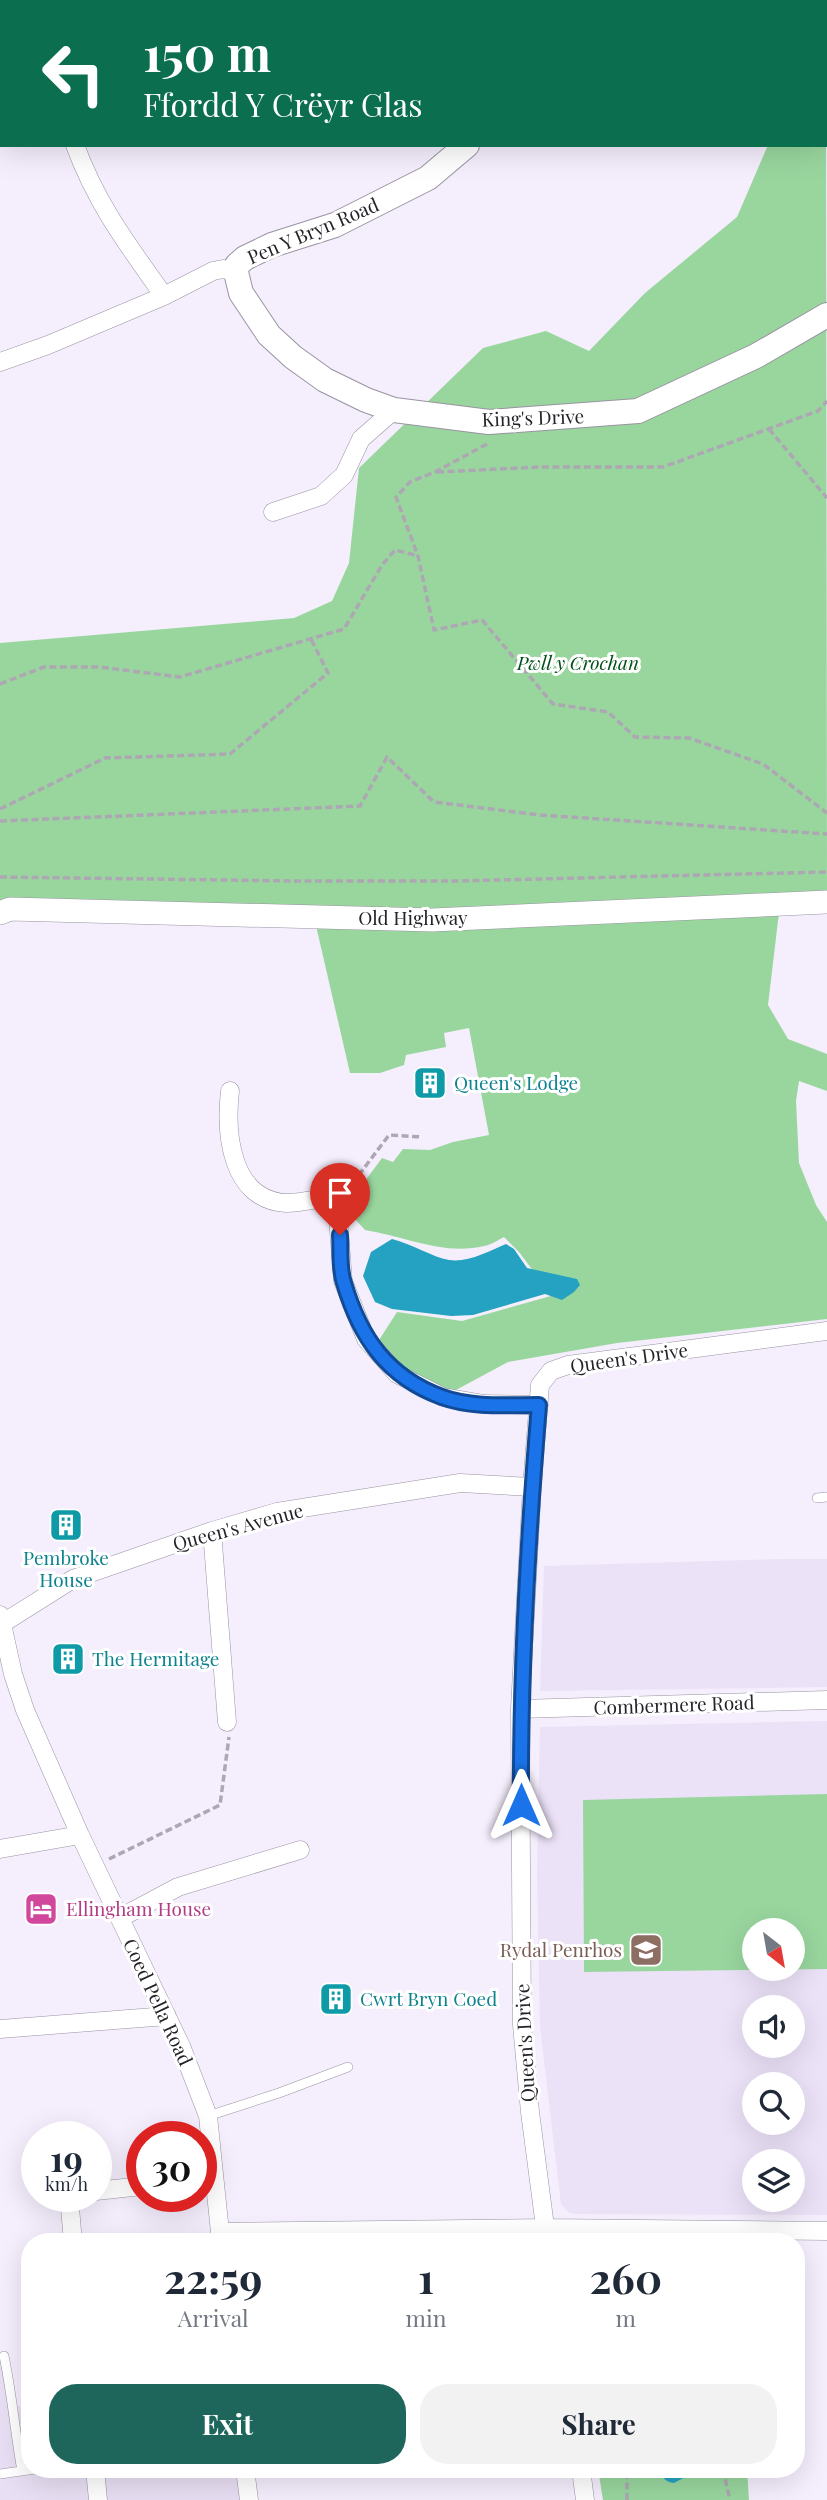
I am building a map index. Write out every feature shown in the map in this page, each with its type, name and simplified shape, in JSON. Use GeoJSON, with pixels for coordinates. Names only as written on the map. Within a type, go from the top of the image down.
{"type":"FeatureCollection","features":[{"type":"Feature","properties":{"kind":"main road","name":"Pen Y Bryn Road"},"geometry":{"type":"LineString","coordinates":[[236,272],[237,265],[245,258],[272,245],[335,225],[428,178],[465,147]]}},
{"type":"Feature","properties":{"kind":"main road","name":"King's Drive"},"geometry":{"type":"LineString","coordinates":[[236,272],[241,293],[269,334],[293,357],[325,380],[394,410],[488,422],[639,411],[756,356],[827,315]]}},
{"type":"Feature","properties":{"kind":"street"},"geometry":{"type":"LineString","coordinates":[[76,147],[96,197],[164,296]]}},
{"type":"Feature","properties":{"kind":"street","name":"Pen Y Bryn Road"},"geometry":{"type":"LineString","coordinates":[[0,362],[164,296],[213,271],[223,269],[236,272]]}},
{"type":"Feature","properties":{"kind":"street"},"geometry":{"type":"LineString","coordinates":[[273,512],[321,496],[344,475],[361,439],[394,410]]}},
{"type":"Feature","properties":{"kind":"street","name":"Old Highway"},"geometry":{"type":"LineString","coordinates":[[0,913],[10,909],[432,920],[827,902]]}},
{"type":"Feature","properties":{"kind":"street"},"geometry":{"type":"LineString","coordinates":[[230,1091],[231,1144],[240,1177],[260,1197],[286,1203],[330,1197],[337,1205],[343,1281],[366,1339],[397,1374],[443,1397],[484,1404],[539,1405]]}},
{"type":"Feature","properties":{"kind":"street","name":"Queen's Drive"},"geometry":{"type":"LineString","coordinates":[[546,2233],[522,2025],[520,1709],[540,1385],[551,1371],[568,1365],[827,1331]]}},
{"type":"Feature","properties":{"kind":"street","name":"Queen's Avenue"},"geometry":{"type":"LineString","coordinates":[[1,1621],[73,1579],[212,1531],[277,1512],[460,1483],[532,1487]]}},
{"type":"Feature","properties":{"kind":"street"},"geometry":{"type":"LineString","coordinates":[[212,1531],[227,1722]]}},
{"type":"Feature","properties":{"kind":"street","name":"Coed Pella Road"},"geometry":{"type":"LineString","coordinates":[[1,1621],[13,1674],[25,1710],[94,1866],[167,2016],[208,2121]]}},
{"type":"Feature","properties":{"kind":"street","name":"Combermere Road"},"geometry":{"type":"LineString","coordinates":[[520,1709],[827,1700]]}},
{"type":"Feature","properties":{"kind":"street"},"geometry":{"type":"LineString","coordinates":[[0,1849],[80,1835]]}},
{"type":"Feature","properties":{"kind":"street"},"geometry":{"type":"LineString","coordinates":[[120,1918],[178,1887],[300,1850]]}},
{"type":"Feature","properties":{"kind":"street"},"geometry":{"type":"LineString","coordinates":[[0,2029],[167,2016]]}},
{"type":"Feature","properties":{"kind":"street"},"geometry":{"type":"LineString","coordinates":[[69,2212],[72,2233]]}},
{"type":"Feature","properties":{"kind":"street","name":"Coed Pella Road"},"geometry":{"type":"LineString","coordinates":[[215,2212],[220,2233]]}},
{"type":"Feature","properties":{"kind":"street"},"geometry":{"type":"LineString","coordinates":[[686,2233],[827,2231]]}},
{"type":"Feature","properties":{"kind":"street"},"geometry":{"type":"LineString","coordinates":[[96,2478],[98,2500]]}},
{"type":"Feature","properties":{"kind":"street"},"geometry":{"type":"LineString","coordinates":[[247,2478],[249,2500]]}},
{"type":"Feature","properties":{"kind":"street"},"geometry":{"type":"LineString","coordinates":[[581,2478],[585,2500]]}},
{"type":"Feature","properties":{"kind":"lane"},"geometry":{"type":"LineString","coordinates":[[208,2116],[348,2067]]}},
{"type":"Feature","properties":{"kind":"lane"},"geometry":{"type":"LineString","coordinates":[[4,2356],[13,2398],[21,2465]]}},
{"type":"Feature","properties":{"kind":"lane"},"geometry":{"type":"LineString","coordinates":[[0,2474],[21,2471]]}},
{"type":"Feature","properties":{"kind":"path"},"geometry":{"type":"LineString","coordinates":[[435,472],[540,467],[663,467],[818,411],[827,401]]}},
{"type":"Feature","properties":{"kind":"path"},"geometry":{"type":"LineString","coordinates":[[488,422],[489,443],[410,482],[396,497],[418,555],[434,630],[482,620],[553,704],[608,712],[635,737],[689,738],[763,764],[827,813]]}},
{"type":"Feature","properties":{"kind":"path"},"geometry":{"type":"LineString","coordinates":[[769,429],[827,498]]}},
{"type":"Feature","properties":{"kind":"path"},"geometry":{"type":"LineString","coordinates":[[0,684],[44,667],[99,667],[180,677],[344,629],[382,565],[395,550],[418,555]]}},
{"type":"Feature","properties":{"kind":"path"},"geometry":{"type":"LineString","coordinates":[[0,809],[105,758],[230,754],[328,673],[311,639]]}},
{"type":"Feature","properties":{"kind":"path"},"geometry":{"type":"LineString","coordinates":[[0,821],[360,806],[387,757],[434,802],[540,815],[827,834]]}},
{"type":"Feature","properties":{"kind":"path"},"geometry":{"type":"LineString","coordinates":[[0,877],[442,881],[827,872]]}},
{"type":"Feature","properties":{"kind":"path"},"geometry":{"type":"LineString","coordinates":[[337,1205],[388,1135],[422,1137]]}},
{"type":"Feature","properties":{"kind":"path"},"geometry":{"type":"LineString","coordinates":[[94,1866],[220,1805],[230,1728],[227,1722]]}},
{"type":"Feature","properties":{"kind":"path"},"geometry":{"type":"LineString","coordinates":[[626,2500],[627,2478]]}},
{"type":"Feature","properties":{"kind":"path"},"geometry":{"type":"LineString","coordinates":[[725,2478],[730,2500]]}},
{"type":"Feature","properties":{"kind":"shaded area"},"geometry":{"type":"Polygon","coordinates":[[[827,1559],[827,1687],[540,1691],[544,1566],[827,1559]]]}},
{"type":"Feature","properties":{"kind":"shaded area","name":"Rydal Penrhos"},"geometry":{"type":"Polygon","coordinates":[[[827,1721],[827,2215],[574,2214],[561,2204],[540,2027],[537,1873],[540,1727],[827,1721]]]}},
{"type":"Feature","properties":{"kind":"shaded area"},"geometry":{"type":"Polygon","coordinates":[[[0,2356],[16,2407],[21,2406],[21,2478],[246,2478],[249,2500],[0,2500],[0,2356]]]}},
{"type":"Feature","properties":{"kind":"green space","name":"Pwll y Crochan"},"geometry":{"type":"Polygon","coordinates":[[[767,147],[826,147],[827,902],[780,904],[768,1005],[788,1039],[827,1054],[827,1091],[799,1081],[796,1101],[799,1163],[816,1205],[827,1222],[827,1319],[617,1343],[508,1362],[443,1397],[374,1348],[397,1312],[462,1321],[572,1290],[534,1272],[504,1237],[487,1245],[454,1249],[365,1230],[353,1217],[362,1185],[382,1158],[393,1162],[403,1149],[430,1150],[489,1135],[469,1028],[444,1033],[446,1047],[406,1055],[404,1065],[380,1073],[350,1073],[314,917],[0,913],[0,643],[294,618],[332,601],[349,563],[359,468],[483,348],[546,331],[589,351],[645,293],[737,217],[767,147]]]}},
{"type":"Feature","properties":{"kind":"green space"},"geometry":{"type":"Polygon","coordinates":[[[827,1794],[827,1969],[805,1969],[805,1918],[742,1918],[742,1970],[584,1972],[583,1800],[827,1794]]]}},
{"type":"Feature","properties":{"kind":"green space"},"geometry":{"type":"Polygon","coordinates":[[[599,2478],[748,2478],[749,2500],[603,2500],[599,2478]]]}},
{"type":"Feature","properties":{"kind":"water"},"geometry":{"type":"Polygon","coordinates":[[[392,1239],[449,1260],[464,1260],[506,1244],[514,1249],[527,1268],[577,1279],[580,1285],[562,1300],[545,1294],[473,1315],[451,1316],[392,1309],[375,1302],[363,1276],[371,1252],[392,1239]]]}},
{"type":"Feature","properties":{"kind":"water"},"geometry":{"type":"Polygon","coordinates":[[[664,2478],[683,2478],[674,2483],[664,2478]]]}},
{"type":"Feature","properties":{"kind":"place","name":"Queen's Lodge"},"geometry":{"type":"Point","coordinates":[430,1083]}},
{"type":"Feature","properties":{"kind":"place","name":"Pembroke House"},"geometry":{"type":"Point","coordinates":[66,1525]}},
{"type":"Feature","properties":{"kind":"place","name":"The Hermitage"},"geometry":{"type":"Point","coordinates":[68,1659]}},
{"type":"Feature","properties":{"kind":"place","name":"Ellingham House"},"geometry":{"type":"Point","coordinates":[41,1909]}},
{"type":"Feature","properties":{"kind":"place","name":"Rydal Penrhos"},"geometry":{"type":"Point","coordinates":[646,1950]}},
{"type":"Feature","properties":{"kind":"place","name":"Cwrt Bryn Coed"},"geometry":{"type":"Point","coordinates":[336,1999]}},
{"type":"Feature","properties":{"kind":"route"},"geometry":{"type":"LineString","coordinates":[[340,1235],[343,1281],[366,1339],[397,1374],[443,1397],[484,1404],[539,1405],[520,1709],[521,1805]]}}]}
